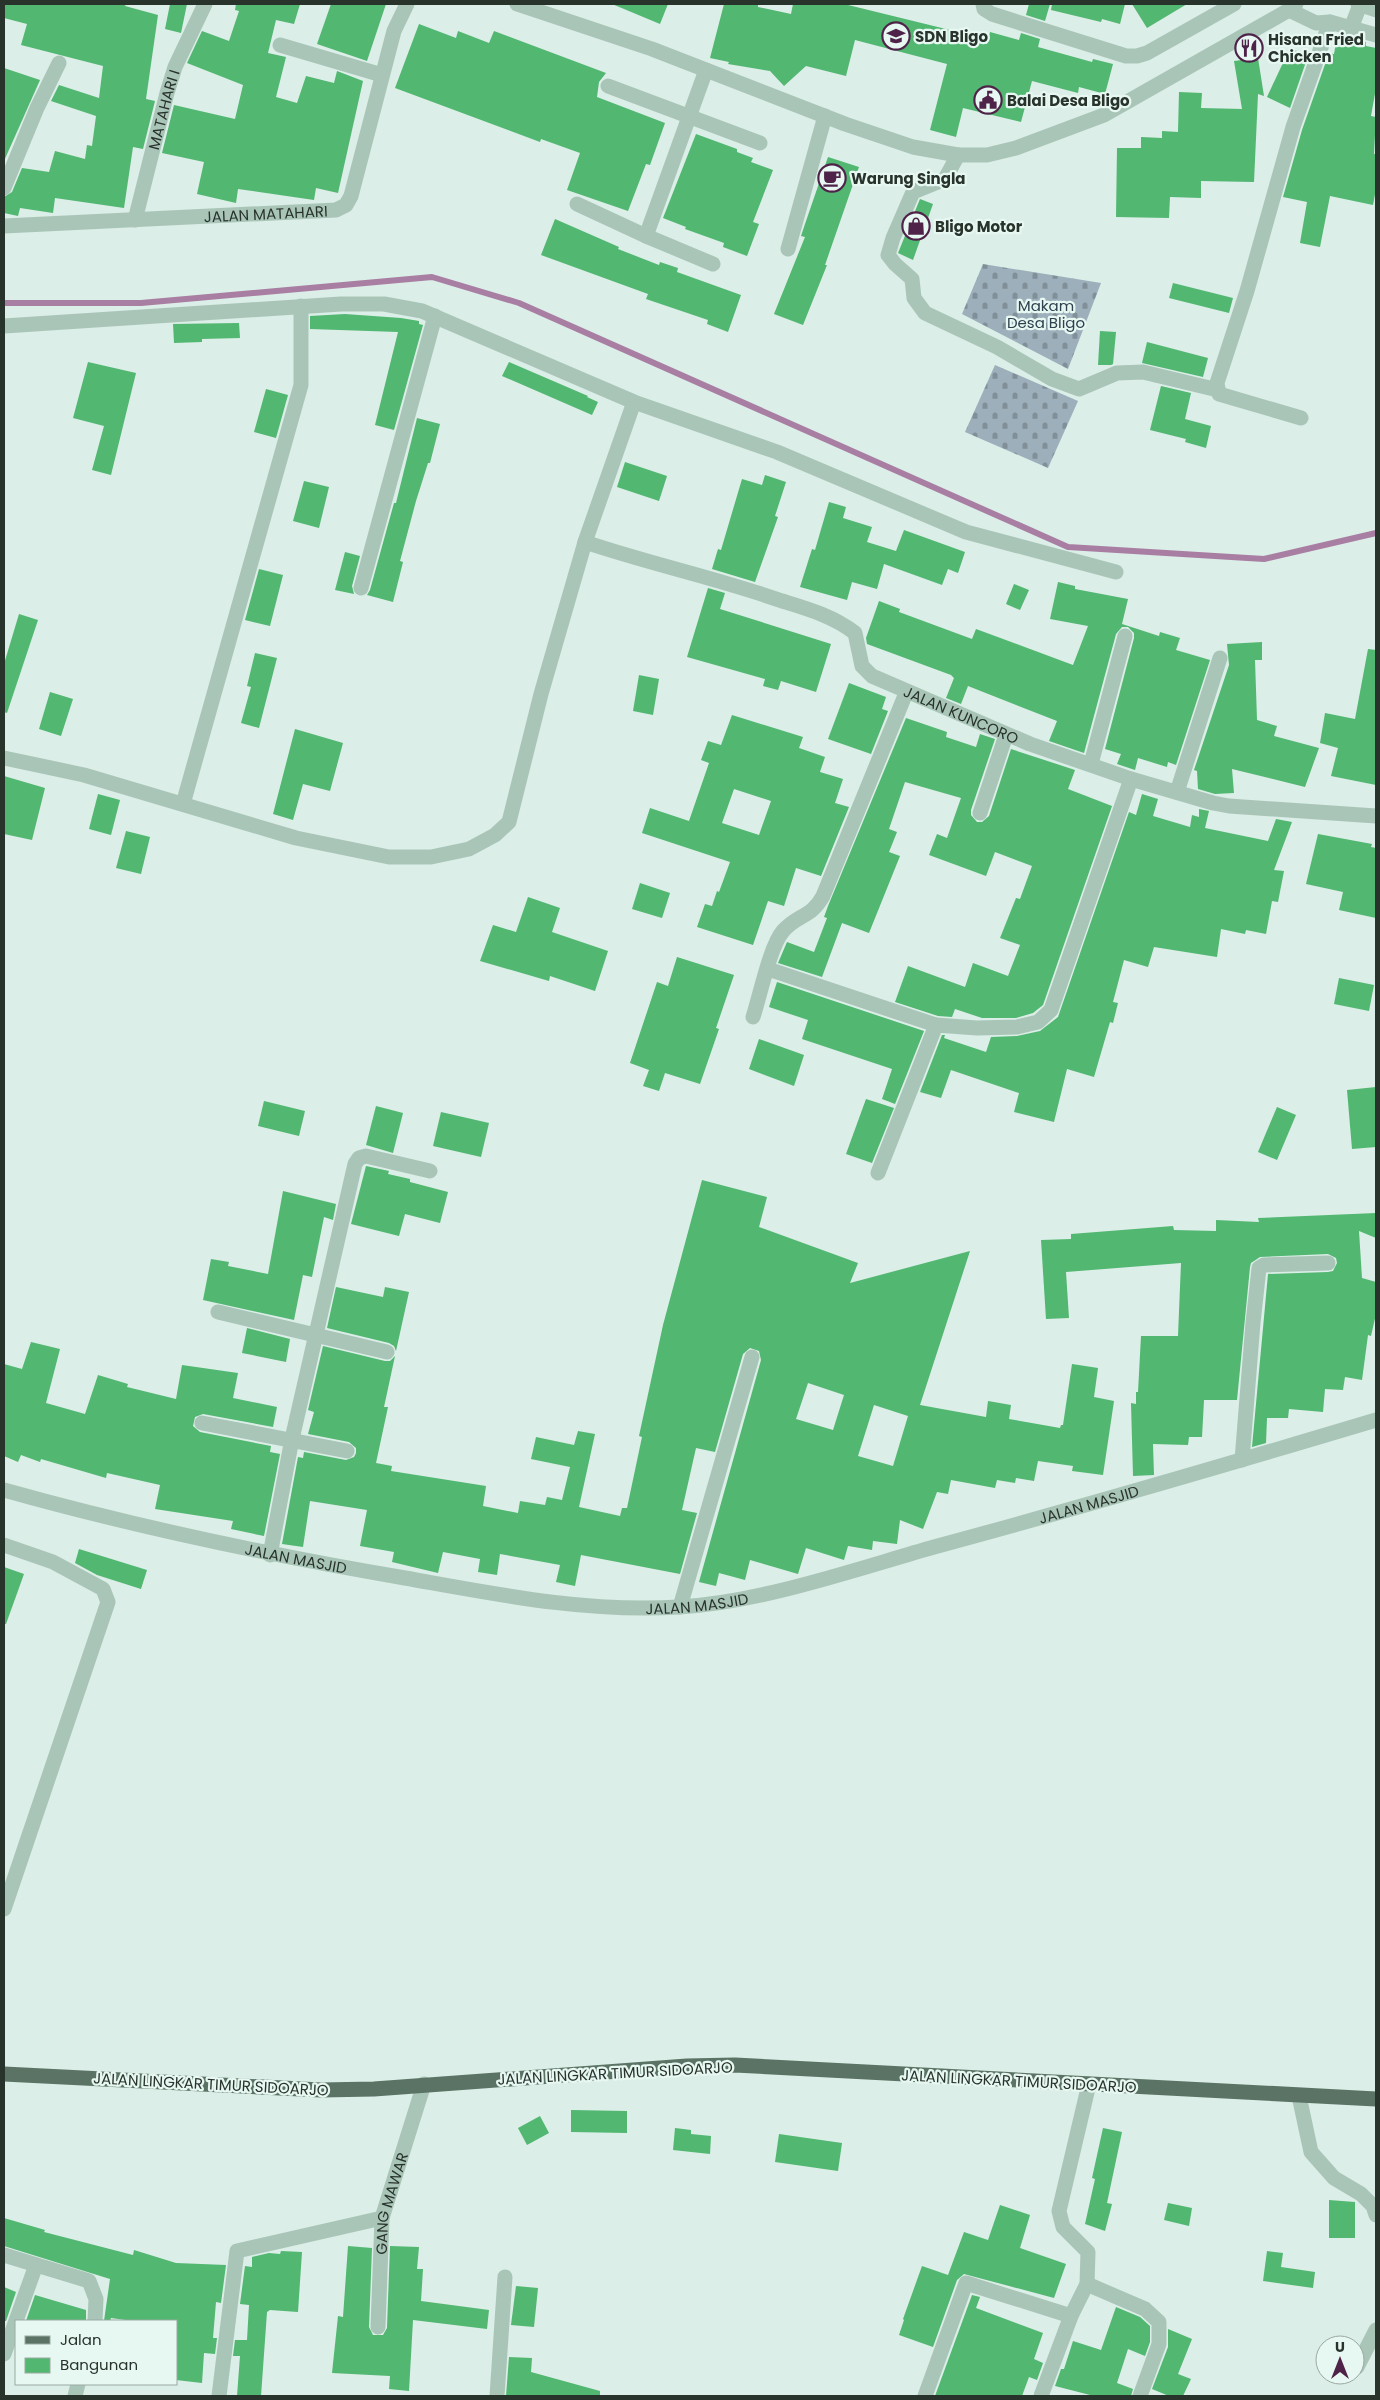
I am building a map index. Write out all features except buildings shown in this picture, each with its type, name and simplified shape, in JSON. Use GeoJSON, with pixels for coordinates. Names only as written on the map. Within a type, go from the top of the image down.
{"type":"FeatureCollection","features":[{"type":"Feature","properties":{"kind":"main road","name":"JALAN LINGKAR TIMUR SIDOARJO"},"geometry":{"type":"LineString","coordinates":[[4,2074],[321,2090],[687,2066],[735,2065],[1376,2099]]}},
{"type":"Feature","properties":{"kind":"street","name":"MATAHARI I"},"geometry":{"type":"LineString","coordinates":[[135,220],[166,93],[175,67],[205,4]]}},
{"type":"Feature","properties":{"kind":"street","name":"JALAN MATAHARI"},"geometry":{"type":"LineString","coordinates":[[4,226],[336,210],[346,205],[351,196],[394,31],[407,4]]}},
{"type":"Feature","properties":{"kind":"street"},"geometry":{"type":"LineString","coordinates":[[517,4],[560,16],[822,122],[913,147],[958,156],[987,156],[1016,148],[1104,115],[1292,7],[1318,22],[1376,10]]}},
{"type":"Feature","properties":{"kind":"street"},"geometry":{"type":"LineString","coordinates":[[983,4],[984,9],[992,14],[1126,56],[1137,56],[1147,53],[1234,4]]}},
{"type":"Feature","properties":{"kind":"street"},"geometry":{"type":"LineString","coordinates":[[1356,14],[1376,35]]}},
{"type":"Feature","properties":{"kind":"street"},"geometry":{"type":"LineString","coordinates":[[1301,418],[1219,394],[1217,383],[1247,291],[1293,127],[1318,22]]}},
{"type":"Feature","properties":{"kind":"street"},"geometry":{"type":"LineString","coordinates":[[280,45],[382,75]]}},
{"type":"Feature","properties":{"kind":"street"},"geometry":{"type":"LineString","coordinates":[[4,188],[37,108],[59,63]]}},
{"type":"Feature","properties":{"kind":"street"},"geometry":{"type":"LineString","coordinates":[[646,236],[688,115],[705,74]]}},
{"type":"Feature","properties":{"kind":"street"},"geometry":{"type":"LineString","coordinates":[[608,86],[760,143]]}},
{"type":"Feature","properties":{"kind":"street"},"geometry":{"type":"LineString","coordinates":[[788,249],[822,122]]}},
{"type":"Feature","properties":{"kind":"street"},"geometry":{"type":"LineString","coordinates":[[958,156],[948,175],[913,192],[893,238],[888,255],[912,279],[914,298],[925,313],[996,347],[1052,379],[1079,389],[1117,373],[1143,372],[1218,390]]}},
{"type":"Feature","properties":{"kind":"street"},"geometry":{"type":"LineString","coordinates":[[578,204],[646,236],[713,264]]}},
{"type":"Feature","properties":{"kind":"street"},"geometry":{"type":"LineString","coordinates":[[4,326],[301,306],[384,304],[435,316],[634,402],[777,452],[966,532],[1116,572]]}},
{"type":"Feature","properties":{"kind":"street"},"geometry":{"type":"LineString","coordinates":[[183,804],[302,385],[301,306]]}},
{"type":"Feature","properties":{"kind":"street"},"geometry":{"type":"LineString","coordinates":[[361,588],[435,316]]}},
{"type":"Feature","properties":{"kind":"street"},"geometry":{"type":"LineString","coordinates":[[4,758],[84,775],[296,838],[389,857],[431,857],[469,849],[495,835],[509,822],[541,694],[585,542],[634,402]]}},
{"type":"Feature","properties":{"kind":"street","name":"JALAN KUNCORO"},"geometry":{"type":"LineString","coordinates":[[585,542],[636,560],[752,590],[828,616],[854,633],[862,666],[872,676],[906,693],[1006,734],[1131,779],[1229,806],[1376,816]]}},
{"type":"Feature","properties":{"kind":"street"},"geometry":{"type":"LineString","coordinates":[[1092,764],[1126,636]]}},
{"type":"Feature","properties":{"kind":"street"},"geometry":{"type":"LineString","coordinates":[[1177,792],[1220,658]]}},
{"type":"Feature","properties":{"kind":"street"},"geometry":{"type":"LineString","coordinates":[[753,1018],[776,942],[793,921],[816,908],[823,896],[906,693]]}},
{"type":"Feature","properties":{"kind":"street"},"geometry":{"type":"LineString","coordinates":[[980,814],[1006,734]]}},
{"type":"Feature","properties":{"kind":"street"},"geometry":{"type":"LineString","coordinates":[[768,969],[936,1025],[977,1028],[1017,1027],[1038,1022],[1051,1010],[1131,779]]}},
{"type":"Feature","properties":{"kind":"street"},"geometry":{"type":"LineString","coordinates":[[878,1173],[936,1025]]}},
{"type":"Feature","properties":{"kind":"street"},"geometry":{"type":"LineString","coordinates":[[270,1555],[292,1439],[355,1164],[359,1158],[366,1156],[430,1171]]}},
{"type":"Feature","properties":{"kind":"street"},"geometry":{"type":"LineString","coordinates":[[1242,1460],[1253,1323],[1260,1268],[1264,1265],[1328,1263]]}},
{"type":"Feature","properties":{"kind":"street"},"geometry":{"type":"LineString","coordinates":[[218,1312],[387,1352]]}},
{"type":"Feature","properties":{"kind":"street"},"geometry":{"type":"LineString","coordinates":[[680,1607],[752,1358]]}},
{"type":"Feature","properties":{"kind":"street","name":"JALAN MASJID"},"geometry":{"type":"LineString","coordinates":[[4,1490],[143,1526],[270,1555],[533,1600],[606,1606],[680,1607],[716,1602],[812,1581],[1150,1488],[1376,1420]]}},
{"type":"Feature","properties":{"kind":"street"},"geometry":{"type":"LineString","coordinates":[[202,1422],[347,1450]]}},
{"type":"Feature","properties":{"kind":"street"},"geometry":{"type":"LineString","coordinates":[[4,1544],[53,1562],[102,1589],[108,1602],[4,1909]]}},
{"type":"Feature","properties":{"kind":"street","name":"GANG MAWAR"},"geometry":{"type":"LineString","coordinates":[[378,2327],[382,2218],[424,2084]]}},
{"type":"Feature","properties":{"kind":"street"},"geometry":{"type":"LineString","coordinates":[[1041,2396],[1071,2316],[1087,2284],[1088,2252],[1063,2227],[1059,2211],[1090,2084]]}},
{"type":"Feature","properties":{"kind":"street"},"geometry":{"type":"LineString","coordinates":[[1300,2096],[1311,2152],[1334,2178],[1361,2194],[1373,2206],[1376,2215]]}},
{"type":"Feature","properties":{"kind":"street"},"geometry":{"type":"LineString","coordinates":[[219,2396],[236,2251],[382,2218]]}},
{"type":"Feature","properties":{"kind":"street"},"geometry":{"type":"LineString","coordinates":[[4,2255],[89,2281],[96,2299],[95,2320]]}},
{"type":"Feature","properties":{"kind":"street"},"geometry":{"type":"LineString","coordinates":[[16,2320],[36,2265]]}},
{"type":"Feature","properties":{"kind":"street"},"geometry":{"type":"LineString","coordinates":[[497,2396],[505,2278]]}},
{"type":"Feature","properties":{"kind":"street"},"geometry":{"type":"LineString","coordinates":[[925,2396],[966,2283],[1071,2316]]}},
{"type":"Feature","properties":{"kind":"street"},"geometry":{"type":"LineString","coordinates":[[1087,2284],[1145,2309],[1154,2314],[1160,2322],[1161,2334],[1159,2344],[1140,2396]]}},
{"type":"Feature","properties":{"kind":"street"},"geometry":{"type":"LineString","coordinates":[[4,2354],[15,2323]]}},
{"type":"Feature","properties":{"kind":"street"},"geometry":{"type":"LineString","coordinates":[[1365,2351],[1376,2330]]}},
{"type":"Feature","properties":{"kind":"green space","name":"Makam Desa Bligo"},"geometry":{"type":"Polygon","coordinates":[[[983,264],[1101,283],[1068,369],[962,314],[983,264]]]}},
{"type":"Feature","properties":{"kind":"green space"},"geometry":{"type":"Polygon","coordinates":[[[995,365],[1078,401],[1048,468],[965,432],[995,365]]]}},
{"type":"Feature","properties":{"kind":"waterway"},"geometry":{"type":"LineString","coordinates":[[4,303],[141,303],[432,277],[519,303],[1068,547],[1264,559],[1376,533]]}},
{"type":"Feature","properties":{"kind":"place","name":"SDN Bligo"},"geometry":{"type":"Point","coordinates":[896,36]}},
{"type":"Feature","properties":{"kind":"place","name":"Hisana Fried Chicken"},"geometry":{"type":"Point","coordinates":[1249,48]}},
{"type":"Feature","properties":{"kind":"place","name":"Balai Desa Bligo"},"geometry":{"type":"Point","coordinates":[988,100]}},
{"type":"Feature","properties":{"kind":"place","name":"Warung Singla"},"geometry":{"type":"Point","coordinates":[832,178]}},
{"type":"Feature","properties":{"kind":"place","name":"Bligo Motor"},"geometry":{"type":"Point","coordinates":[916,226]}}]}
